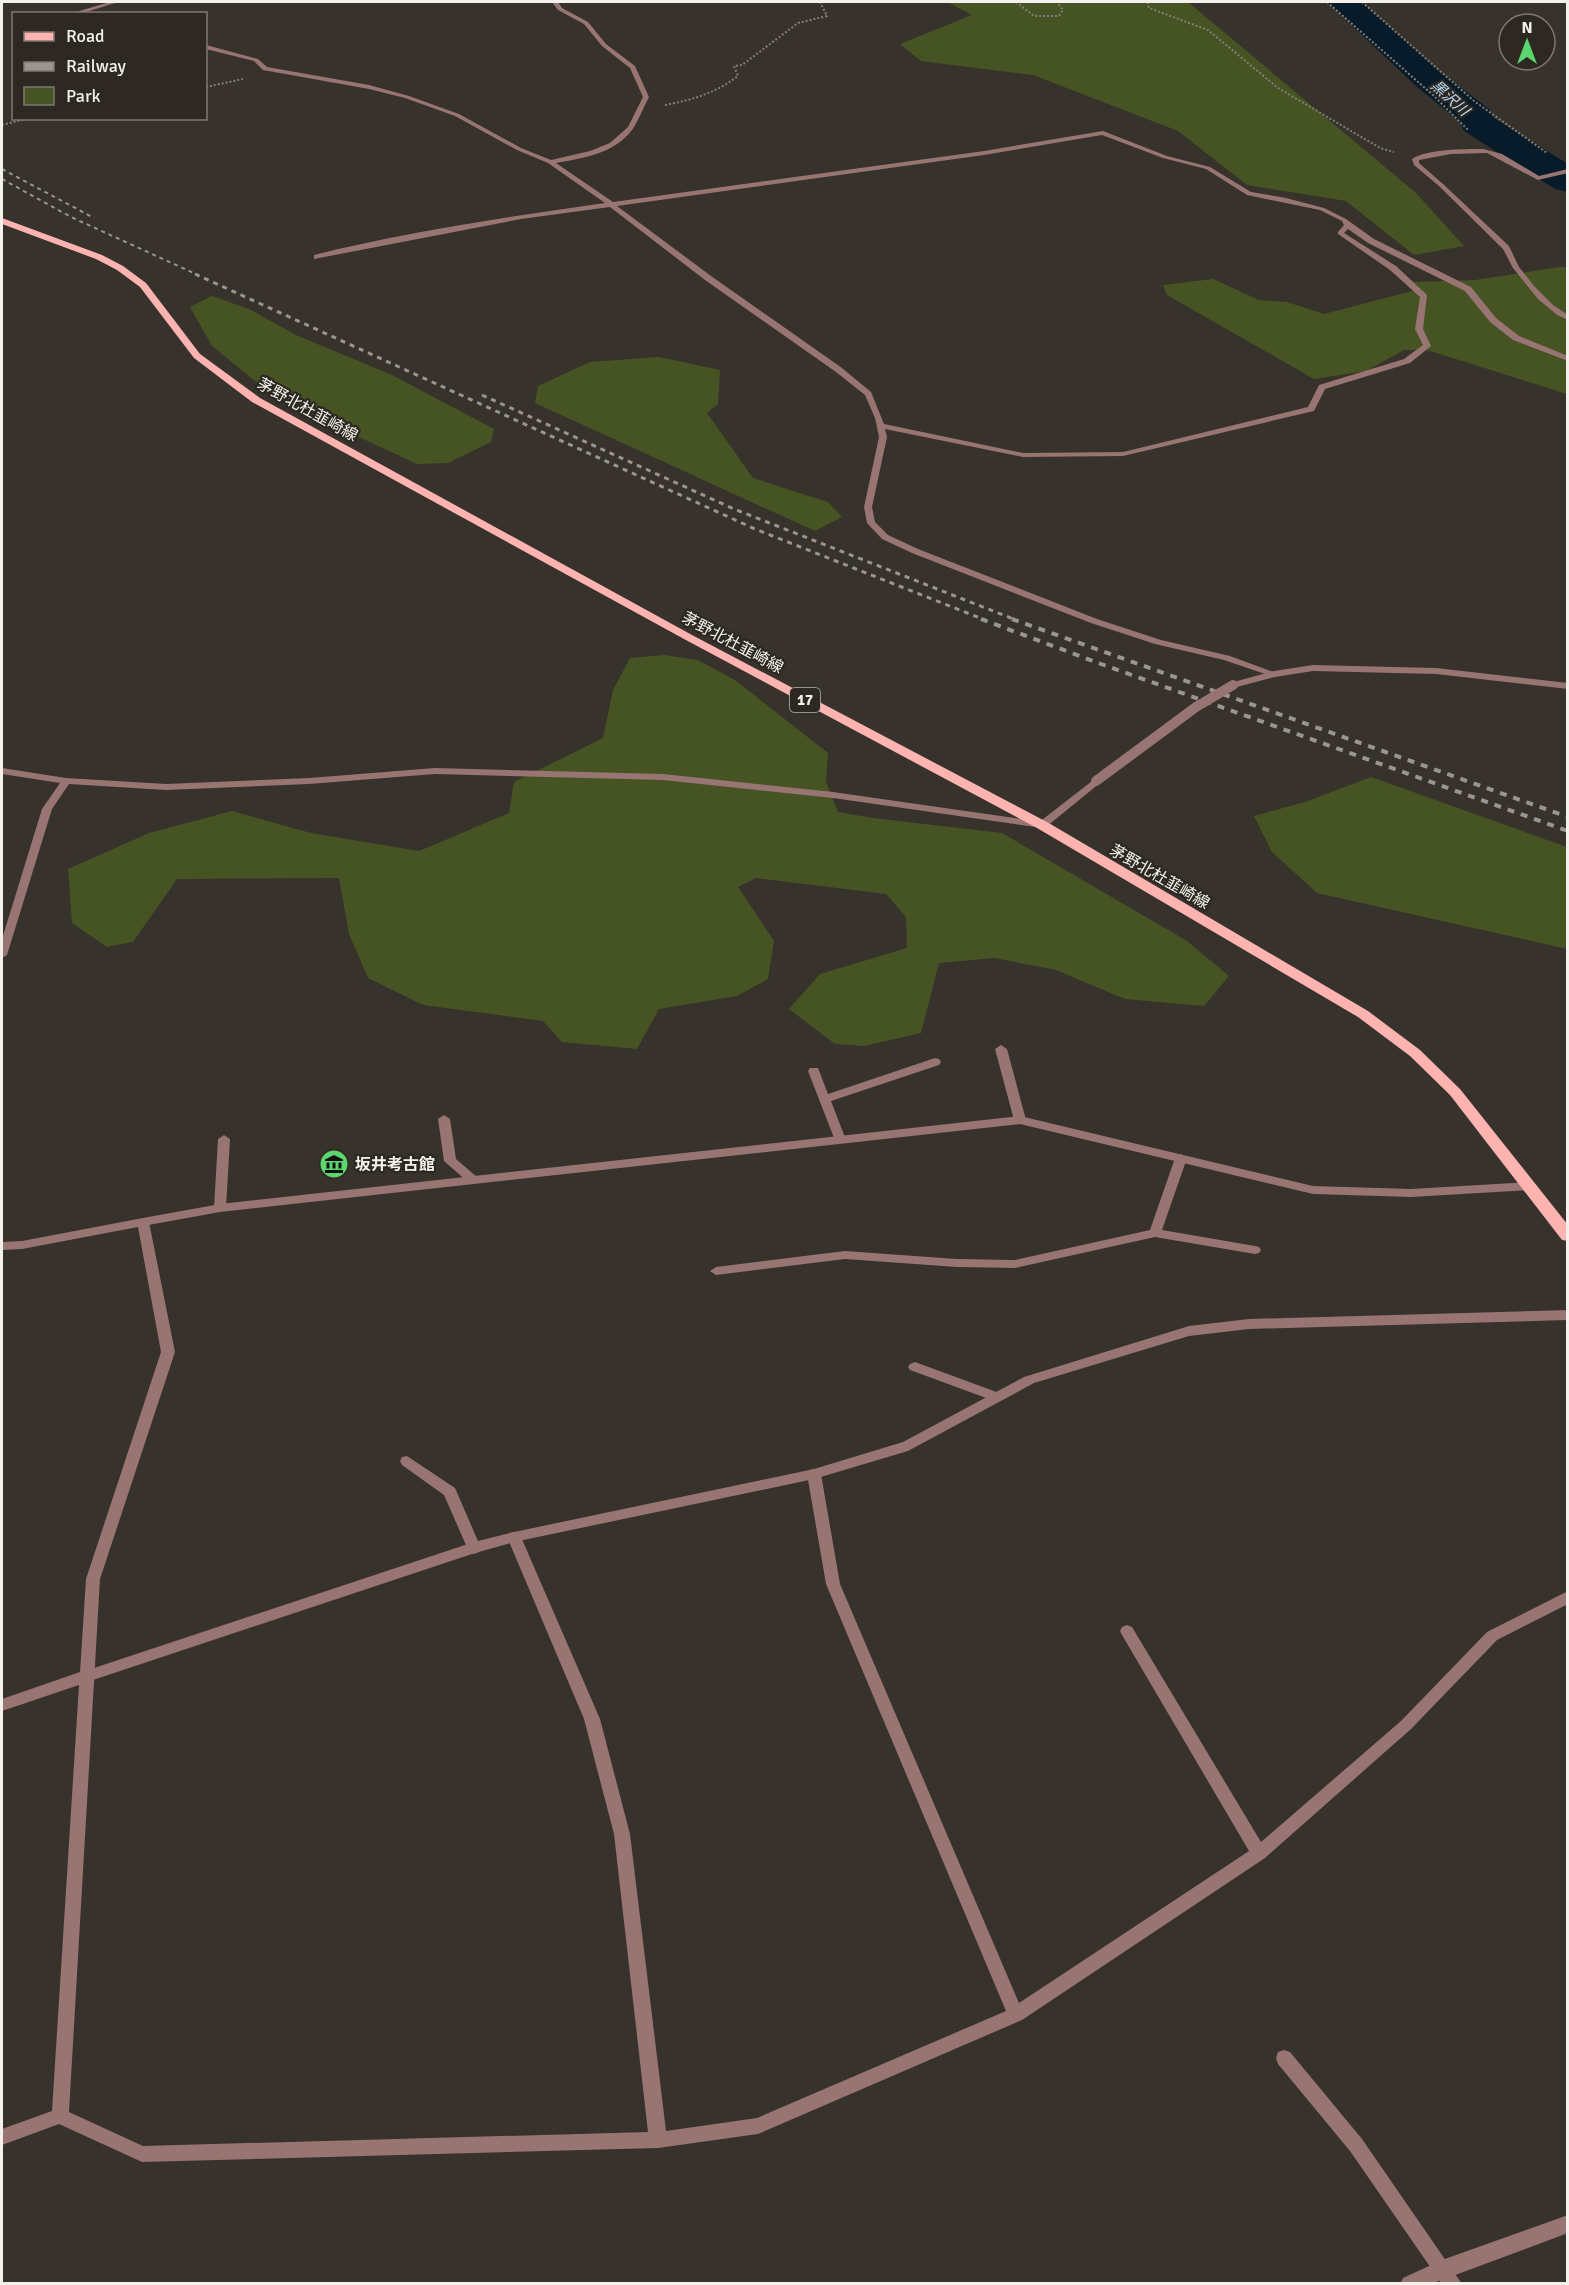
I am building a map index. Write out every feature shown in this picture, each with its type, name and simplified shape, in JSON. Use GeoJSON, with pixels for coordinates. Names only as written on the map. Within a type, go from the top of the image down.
{"type":"FeatureCollection","features":[{"type":"Feature","properties":{"kind":"main road","name":"茅野北杜韮崎線"},"geometry":{"type":"LineString","coordinates":[[2,221],[99,257],[120,268],[143,285],[196,356],[256,400],[688,637],[1042,825],[1363,1014],[1415,1053],[1455,1092],[1568,1236]]}},
{"type":"Feature","properties":{"kind":"street"},"geometry":{"type":"LineString","coordinates":[[79,12],[115,2]]}},
{"type":"Feature","properties":{"kind":"street"},"geometry":{"type":"LineString","coordinates":[[550,162],[588,154],[608,146],[628,131],[646,96],[633,67],[604,45],[586,23],[560,9],[555,2]]}},
{"type":"Feature","properties":{"kind":"street"},"geometry":{"type":"LineString","coordinates":[[207,47],[256,60],[272,71],[369,87],[407,97],[457,115],[519,149],[550,162],[612,205],[708,278],[839,370],[868,394],[883,438],[868,507],[871,523],[885,537],[915,551],[1094,621],[1158,642],[1227,658],[1274,674]]}},
{"type":"Feature","properties":{"kind":"street"},"geometry":{"type":"LineString","coordinates":[[317,257],[442,231],[973,155],[1103,133],[1165,157],[1208,168],[1249,194],[1322,209],[1344,220],[1371,241],[1468,289],[1493,320],[1516,338],[1568,359]]}},
{"type":"Feature","properties":{"kind":"street"},"geometry":{"type":"LineString","coordinates":[[1567,171],[1538,178],[1489,151],[1432,154],[1415,159],[1416,164],[1441,185],[1506,249],[1508,257],[1532,288],[1568,318]]}},
{"type":"Feature","properties":{"kind":"street"},"geometry":{"type":"LineString","coordinates":[[880,426],[1023,455],[1123,454],[1311,409],[1322,387],[1407,361],[1427,346],[1419,329],[1424,297],[1393,268],[1340,233],[1348,225]]}},
{"type":"Feature","properties":{"kind":"street"},"geometry":{"type":"LineString","coordinates":[[2,771],[66,781],[166,787],[309,781],[435,771],[663,777],[833,795],[1042,825],[1096,781],[1196,707],[1233,685],[1274,674],[1313,668],[1375,668],[1436,671],[1568,686]]}},
{"type":"Feature","properties":{"kind":"street"},"geometry":{"type":"LineString","coordinates":[[2,955],[47,809],[66,781]]}},
{"type":"Feature","properties":{"kind":"street"},"geometry":{"type":"LineString","coordinates":[[1001,1049],[1020,1120]]}},
{"type":"Feature","properties":{"kind":"street"},"geometry":{"type":"LineString","coordinates":[[825,1099],[935,1062]]}},
{"type":"Feature","properties":{"kind":"street"},"geometry":{"type":"LineString","coordinates":[[814,1071],[840,1140]]}},
{"type":"Feature","properties":{"kind":"street"},"geometry":{"type":"LineString","coordinates":[[444,1119],[450,1161],[473,1180]]}},
{"type":"Feature","properties":{"kind":"street"},"geometry":{"type":"LineString","coordinates":[[2,1246],[22,1245],[220,1208],[1020,1120],[1313,1190],[1411,1192],[1530,1186]]}},
{"type":"Feature","properties":{"kind":"street"},"geometry":{"type":"LineString","coordinates":[[220,1208],[224,1140]]}},
{"type":"Feature","properties":{"kind":"street"},"geometry":{"type":"LineString","coordinates":[[1155,1233],[1181,1158]]}},
{"type":"Feature","properties":{"kind":"street"},"geometry":{"type":"LineString","coordinates":[[60,2116],[93,1579],[168,1352],[143,1222]]}},
{"type":"Feature","properties":{"kind":"street"},"geometry":{"type":"LineString","coordinates":[[716,1271],[845,1254],[957,1263],[1015,1264],[1155,1233],[1255,1250]]}},
{"type":"Feature","properties":{"kind":"street"},"geometry":{"type":"LineString","coordinates":[[2,1705],[474,1548],[514,1537],[814,1474],[908,1446],[1029,1380],[1189,1331],[1249,1324],[1568,1315]]}},
{"type":"Feature","properties":{"kind":"street"},"geometry":{"type":"LineString","coordinates":[[915,1367],[997,1397]]}},
{"type":"Feature","properties":{"kind":"street"},"geometry":{"type":"LineString","coordinates":[[407,1461],[450,1492],[474,1548]]}},
{"type":"Feature","properties":{"kind":"street"},"geometry":{"type":"LineString","coordinates":[[814,1474],[832,1584],[1016,2015]]}},
{"type":"Feature","properties":{"kind":"street"},"geometry":{"type":"LineString","coordinates":[[514,1537],[592,1719],[622,1834],[658,2140]]}},
{"type":"Feature","properties":{"kind":"street"},"geometry":{"type":"LineString","coordinates":[[2,2137],[60,2116],[142,2154],[658,2140],[758,2126],[1016,2015],[1259,1853],[1406,1725],[1492,1636],[1568,1597]]}},
{"type":"Feature","properties":{"kind":"street"},"geometry":{"type":"LineString","coordinates":[[1127,1631],[1259,1853]]}},
{"type":"Feature","properties":{"kind":"street"},"geometry":{"type":"LineString","coordinates":[[1284,2058],[1356,2145],[1447,2276]]}},
{"type":"Feature","properties":{"kind":"street"},"geometry":{"type":"LineString","coordinates":[[1409,2283],[1447,2276],[1568,2224]]}},
{"type":"Feature","properties":{"kind":"path"},"geometry":{"type":"LineString","coordinates":[[641,107],[702,97],[729,84],[738,76],[734,66],[742,65],[798,23],[827,16],[820,2]]}},
{"type":"Feature","properties":{"kind":"path"},"geometry":{"type":"LineString","coordinates":[[1016,2],[1034,15],[1059,16],[1063,10],[1057,2]]}},
{"type":"Feature","properties":{"kind":"path"},"geometry":{"type":"LineString","coordinates":[[1147,2],[1149,8],[1208,30],[1278,88],[1349,130],[1380,148],[1415,159]]}},
{"type":"Feature","properties":{"kind":"path"},"geometry":{"type":"LineString","coordinates":[[1327,2],[1434,96],[1489,151]]}},
{"type":"Feature","properties":{"kind":"path"},"geometry":{"type":"LineString","coordinates":[[1362,2],[1420,55],[1513,132],[1549,155]]}},
{"type":"Feature","properties":{"kind":"path"},"geometry":{"type":"LineString","coordinates":[[2,125],[21,120]]}},
{"type":"Feature","properties":{"kind":"green space"},"geometry":{"type":"Polygon","coordinates":[[[947,2],[1188,2],[1416,193],[1464,246],[1414,255],[1346,201],[1247,185],[1178,131],[1033,75],[921,61],[900,44],[972,15],[947,2]]]}},
{"type":"Feature","properties":{"kind":"green space"},"geometry":{"type":"Polygon","coordinates":[[[1567,267],[1567,394],[1427,350],[1404,350],[1366,371],[1314,379],[1167,295],[1163,285],[1213,279],[1259,300],[1287,302],[1324,314],[1412,291],[1412,282],[1475,280],[1567,267]]]}},
{"type":"Feature","properties":{"kind":"green space"},"geometry":{"type":"Polygon","coordinates":[[[212,296],[249,309],[296,335],[392,375],[494,429],[491,442],[448,463],[417,464],[359,437],[256,382],[212,346],[190,307],[212,296]]]}},
{"type":"Feature","properties":{"kind":"green space"},"geometry":{"type":"Polygon","coordinates":[[[659,357],[720,370],[718,404],[707,413],[753,478],[828,502],[842,517],[815,531],[535,403],[538,386],[590,362],[659,357]]]}},
{"type":"Feature","properties":{"kind":"green space"},"geometry":{"type":"Polygon","coordinates":[[[664,655],[698,660],[735,680],[828,753],[826,782],[838,812],[1002,833],[1187,941],[1229,976],[1204,1006],[1125,999],[1056,970],[995,958],[939,963],[921,1033],[864,1046],[835,1044],[789,1009],[820,974],[907,948],[906,917],[886,894],[756,878],[738,887],[774,941],[768,979],[737,996],[659,1009],[637,1049],[562,1042],[543,1021],[423,1005],[368,978],[349,934],[339,878],[177,879],[133,942],[107,947],[72,923],[68,869],[149,833],[232,811],[311,833],[419,851],[509,813],[514,782],[603,738],[613,690],[630,658],[664,655]]]}},
{"type":"Feature","properties":{"kind":"green space"},"geometry":{"type":"Polygon","coordinates":[[[1371,777],[1567,847],[1567,949],[1317,893],[1272,852],[1254,816],[1305,802],[1371,777]]]}},
{"type":"Feature","properties":{"kind":"waterway","name":"黒沢川"},"geometry":{"type":"LineString","coordinates":[[1343,2],[1427,78],[1476,117],[1477,123],[1568,181]]}},
{"type":"Feature","properties":{"kind":"railway"},"geometry":{"type":"LineString","coordinates":[[2,169],[94,218]]}},
{"type":"Feature","properties":{"kind":"railway"},"geometry":{"type":"LineString","coordinates":[[2,179],[71,217],[198,275]]}},
{"type":"Feature","properties":{"kind":"railway"},"geometry":{"type":"LineString","coordinates":[[195,274],[755,529],[985,620]]}},
{"type":"Feature","properties":{"kind":"railway"},"geometry":{"type":"LineString","coordinates":[[482,395],[734,509],[1016,620]]}},
{"type":"Feature","properties":{"kind":"railway"},"geometry":{"type":"LineString","coordinates":[[981,619],[1568,831]]}},
{"type":"Feature","properties":{"kind":"railway"},"geometry":{"type":"LineString","coordinates":[[1012,619],[1568,817]]}},
{"type":"Feature","properties":{"kind":"place","name":"坂井考古館"},"geometry":{"type":"Point","coordinates":[334,1164]}}]}
